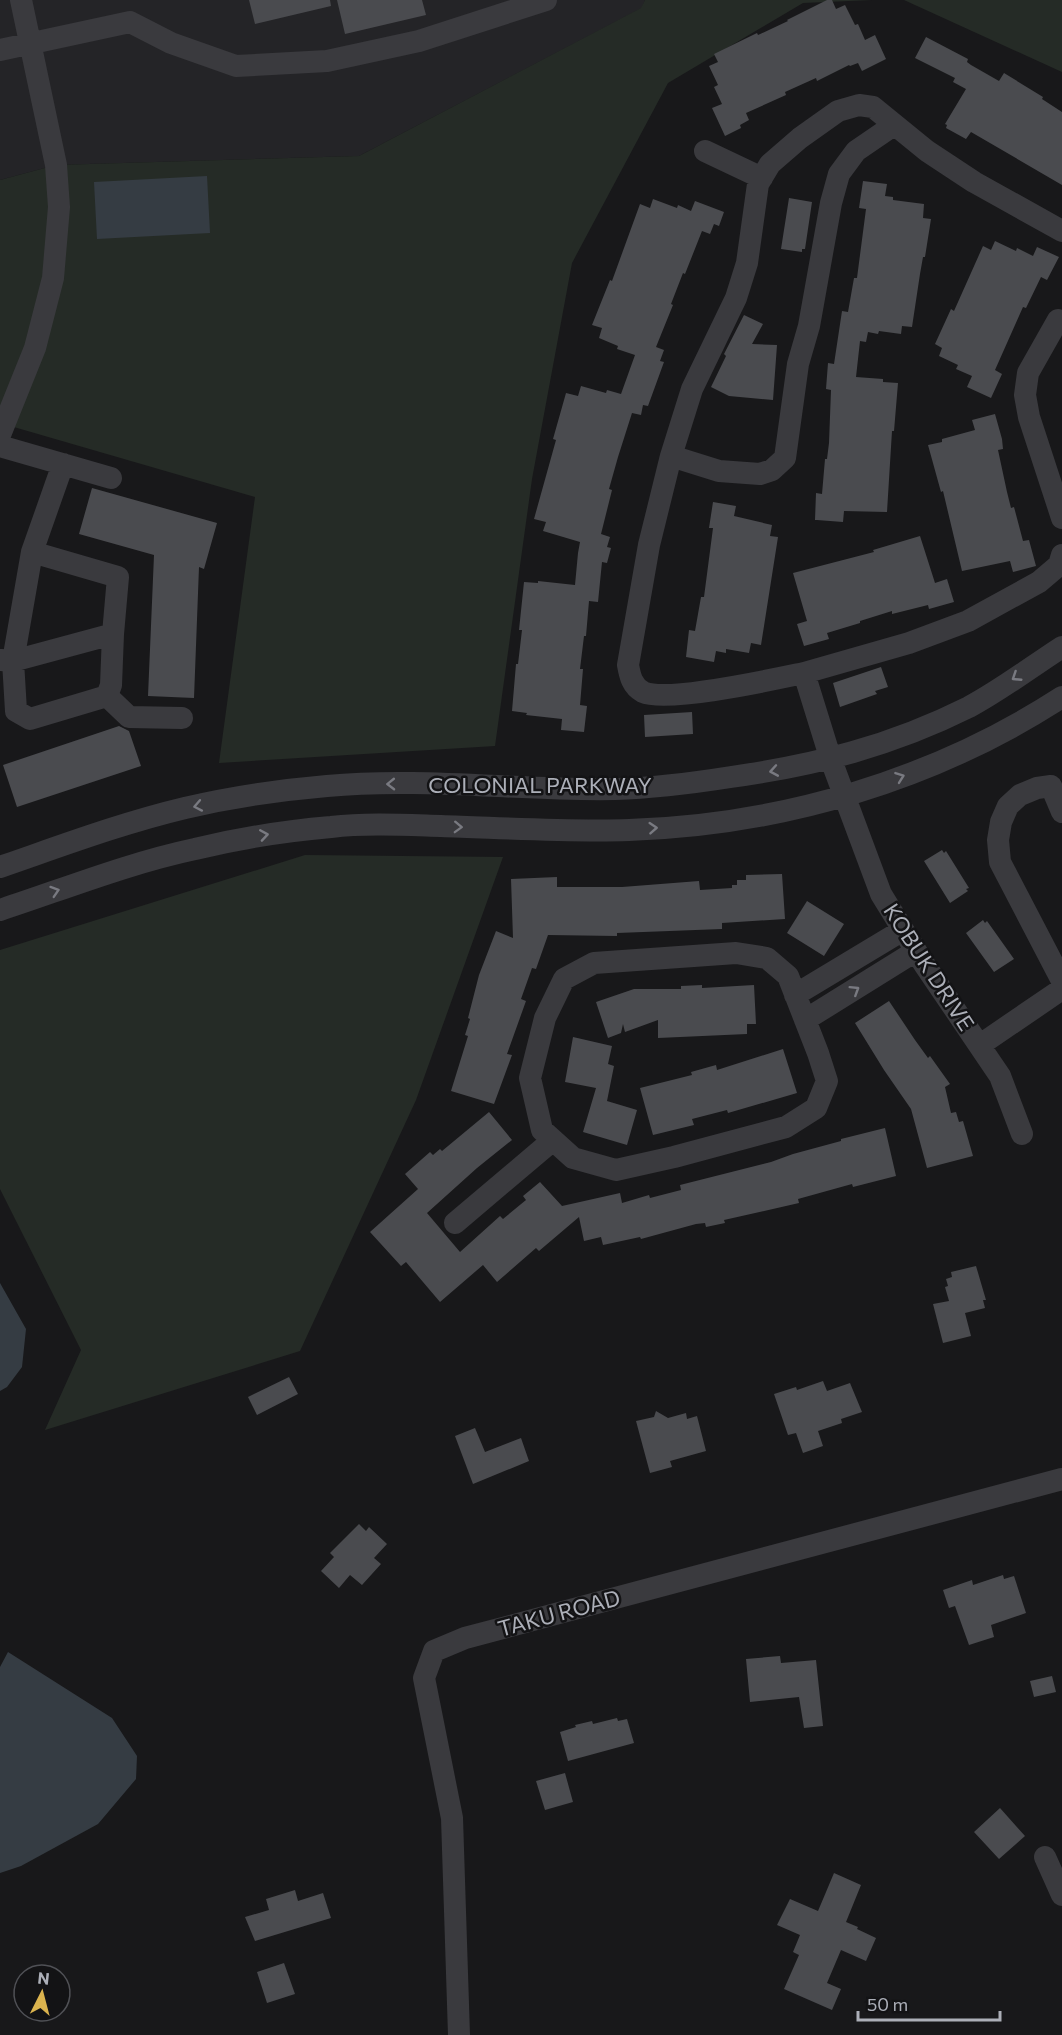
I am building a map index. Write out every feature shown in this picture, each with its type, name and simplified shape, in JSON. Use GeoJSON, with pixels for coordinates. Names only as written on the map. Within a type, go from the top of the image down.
{"type":"FeatureCollection","features":[{"type":"Feature","properties":{"kind":"street"},"geometry":{"type":"LineString","coordinates":[[0,435],[35,348],[53,278],[58,207],[56,165],[21,0]]}},
{"type":"Feature","properties":{"kind":"street"},"geometry":{"type":"LineString","coordinates":[[0,50],[130,22],[171,43],[236,66],[327,61],[419,41],[546,0]]}},
{"type":"Feature","properties":{"kind":"street"},"geometry":{"type":"LineString","coordinates":[[1062,231],[974,183],[927,151],[873,107],[859,105],[838,111],[800,138],[770,164],[758,184],[747,263],[736,298],[692,389],[671,456],[649,545],[628,665],[632,681],[644,692],[665,695],[723,688],[804,673],[909,643],[968,621],[1039,582],[1059,565],[1062,555]]}},
{"type":"Feature","properties":{"kind":"street"},"geometry":{"type":"LineString","coordinates":[[671,456],[719,471],[760,474],[772,470],[785,458],[798,364],[809,326],[831,203],[839,174],[856,151],[894,125]]}},
{"type":"Feature","properties":{"kind":"street"},"geometry":{"type":"LineString","coordinates":[[705,151],[762,178]]}},
{"type":"Feature","properties":{"kind":"street"},"geometry":{"type":"LineString","coordinates":[[1061,318],[1028,373],[1025,395],[1029,417],[1062,518]]}},
{"type":"Feature","properties":{"kind":"street"},"geometry":{"type":"LineString","coordinates":[[0,446],[111,478]]}},
{"type":"Feature","properties":{"kind":"street"},"geometry":{"type":"LineString","coordinates":[[63,464],[32,552],[7,660],[16,711],[30,718],[107,696]]}},
{"type":"Feature","properties":{"kind":"street"},"geometry":{"type":"LineString","coordinates":[[32,552],[118,577],[111,685],[107,696]]}},
{"type":"Feature","properties":{"kind":"street"},"geometry":{"type":"LineString","coordinates":[[7,660],[113,634]]}},
{"type":"Feature","properties":{"kind":"street","name":"COLONIAL PARKWAY"},"geometry":{"type":"LineString","coordinates":[[0,867],[184,808],[266,793],[329,786],[393,783],[615,789],[678,785],[831,760],[890,742],[970,706],[1062,647]]}},
{"type":"Feature","properties":{"kind":"street","name":"KOBUK DRIVE"},"geometry":{"type":"LineString","coordinates":[[804,673],[831,760],[881,894],[916,951],[1000,1076],[1022,1134]]}},
{"type":"Feature","properties":{"kind":"street"},"geometry":{"type":"LineString","coordinates":[[107,696],[129,717],[182,718]]}},
{"type":"Feature","properties":{"kind":"street","name":"COLONIAL PARKWAY"},"geometry":{"type":"LineString","coordinates":[[0,910],[192,849],[261,835],[334,826],[385,825],[629,830],[703,825],[787,810],[903,777],[970,749],[1027,719],[1062,697]]}},
{"type":"Feature","properties":{"kind":"street"},"geometry":{"type":"LineString","coordinates":[[1062,812],[1051,786],[1037,788],[1020,795],[1008,806],[1001,822],[998,840],[999,862],[1062,981]]}},
{"type":"Feature","properties":{"kind":"street"},"geometry":{"type":"LineString","coordinates":[[795,995],[903,930]]}},
{"type":"Feature","properties":{"kind":"street"},"geometry":{"type":"LineString","coordinates":[[805,1020],[916,951]]}},
{"type":"Feature","properties":{"kind":"street"},"geometry":{"type":"LineString","coordinates":[[735,953],[768,958],[788,976],[795,995],[827,1081],[816,1108],[786,1126],[675,1157],[616,1170],[573,1158],[542,1130],[530,1078],[545,1018],[564,979],[594,963],[735,953]]}},
{"type":"Feature","properties":{"kind":"street"},"geometry":{"type":"LineString","coordinates":[[980,1045],[1062,989]]}},
{"type":"Feature","properties":{"kind":"street"},"geometry":{"type":"LineString","coordinates":[[455,1223],[553,1140]]}},
{"type":"Feature","properties":{"kind":"street","name":"TAKU ROAD"},"geometry":{"type":"LineString","coordinates":[[459,2035],[452,1818],[424,1678],[434,1651],[465,1638],[1062,1479]]}},
{"type":"Feature","properties":{"kind":"street"},"geometry":{"type":"LineString","coordinates":[[1045,1857],[1062,1895]]}},
{"type":"Feature","properties":{"kind":"shaded area"},"geometry":{"type":"Polygon","coordinates":[[[0,0],[645,0],[642,8],[359,156],[56,165],[0,180],[0,0]]]}},
{"type":"Feature","properties":{"kind":"shaded area"},"geometry":{"type":"Polygon","coordinates":[[[645,0],[872,0],[803,3],[668,83],[572,263],[532,479],[495,746],[219,763],[255,497],[0,423],[0,180],[56,165],[359,156],[641,8],[645,0]]]}},
{"type":"Feature","properties":{"kind":"shaded area"},"geometry":{"type":"Polygon","coordinates":[[[904,0],[1062,0],[1062,72],[904,0]]]}},
{"type":"Feature","properties":{"kind":"shaded area"},"geometry":{"type":"Polygon","coordinates":[[[207,176],[210,233],[97,239],[94,182],[207,176]]]}},
{"type":"Feature","properties":{"kind":"shaded area"},"geometry":{"type":"Polygon","coordinates":[[[305,855],[503,857],[416,1100],[300,1351],[45,1430],[81,1350],[0,1189],[0,950],[305,855]]]}},
{"type":"Feature","properties":{"kind":"shaded area"},"geometry":{"type":"Polygon","coordinates":[[[0,1283],[26,1329],[22,1367],[7,1387],[0,1391],[0,1283]]]}},
{"type":"Feature","properties":{"kind":"shaded area"},"geometry":{"type":"Polygon","coordinates":[[[8,1652],[112,1718],[137,1756],[136,1779],[98,1824],[21,1866],[0,1873],[0,1667],[8,1652]]]}},
{"type":"Feature","properties":{"kind":"building"},"geometry":{"type":"Polygon","coordinates":[[[249,0],[330,0],[331,6],[255,24],[249,0]]]}},
{"type":"Feature","properties":{"kind":"building"},"geometry":{"type":"Polygon","coordinates":[[[337,0],[422,0],[426,15],[345,34],[337,0]]]}},
{"type":"Feature","properties":{"kind":"building"},"geometry":{"type":"Polygon","coordinates":[[[827,0],[832,0],[836,9],[845,5],[855,25],[858,24],[865,40],[875,35],[886,59],[862,71],[858,63],[849,65],[817,81],[816,78],[785,92],[786,95],[746,113],[749,120],[740,125],[741,128],[725,136],[712,108],[722,104],[714,87],[718,85],[709,66],[718,62],[714,54],[788,21],[827,0]]]}},
{"type":"Feature","properties":{"kind":"building"},"geometry":{"type":"Polygon","coordinates":[[[926,37],[968,59],[967,62],[971,65],[999,81],[1004,73],[1043,97],[1042,99],[1062,112],[1062,185],[971,132],[966,139],[946,128],[945,124],[966,89],[953,82],[955,78],[915,58],[926,37]]]}},
{"type":"Feature","properties":{"kind":"building"},"geometry":{"type":"Polygon","coordinates":[[[863,181],[887,184],[885,196],[893,197],[893,200],[924,204],[923,218],[931,219],[912,327],[902,326],[901,334],[868,332],[866,342],[860,341],[856,377],[883,379],[883,382],[898,383],[894,431],[892,431],[887,512],[844,511],[843,522],[815,520],[816,493],[822,494],[829,443],[831,390],[826,389],[828,363],[834,364],[842,311],[848,312],[854,278],[857,278],[866,209],[859,208],[863,181]]]}},
{"type":"Feature","properties":{"kind":"building"},"geometry":{"type":"Polygon","coordinates":[[[789,198],[812,202],[805,249],[802,249],[802,252],[781,249],[789,198]]]}},
{"type":"Feature","properties":{"kind":"building"},"geometry":{"type":"Polygon","coordinates":[[[653,199],[677,208],[678,205],[691,211],[695,201],[724,212],[719,226],[714,224],[710,234],[702,231],[685,274],[683,273],[656,347],[664,350],[660,361],[664,362],[648,406],[643,405],[641,415],[632,413],[618,457],[609,489],[612,490],[601,534],[610,537],[607,547],[611,548],[607,563],[602,562],[598,602],[589,601],[586,636],[584,636],[580,669],[583,669],[580,705],[587,706],[584,732],[561,730],[562,719],[512,711],[522,630],[519,630],[524,582],[538,583],[538,581],[575,585],[580,542],[543,531],[546,522],[534,519],[556,440],[553,439],[566,393],[578,396],[581,386],[606,393],[607,390],[621,394],[635,355],[617,349],[618,346],[599,338],[602,328],[592,325],[610,280],[612,281],[640,204],[650,208],[653,199]]]}},
{"type":"Feature","properties":{"kind":"building"},"geometry":{"type":"Polygon","coordinates":[[[995,241],[1033,256],[1037,247],[1059,257],[1047,280],[1041,277],[1026,308],[1023,307],[995,370],[1002,374],[991,398],[967,387],[972,376],[956,369],[958,365],[939,356],[942,348],[935,344],[951,309],[954,311],[983,246],[991,250],[995,241]]]}},
{"type":"Feature","properties":{"kind":"building"},"geometry":{"type":"Polygon","coordinates":[[[744,315],[763,324],[752,344],[777,345],[773,400],[729,396],[711,387],[726,356],[724,354],[744,315]]]}},
{"type":"Feature","properties":{"kind":"building"},"geometry":{"type":"Polygon","coordinates":[[[995,414],[1003,449],[998,450],[1011,508],[1014,507],[1023,541],[1029,540],[1036,566],[1013,572],[1010,561],[962,571],[943,491],[941,492],[928,445],[975,430],[972,420],[995,414]]]}},
{"type":"Feature","properties":{"kind":"building"},"geometry":{"type":"Polygon","coordinates":[[[92,488],[217,523],[204,569],[199,567],[194,698],[148,696],[154,555],[79,534],[92,488]]]}},
{"type":"Feature","properties":{"kind":"building"},"geometry":{"type":"Polygon","coordinates":[[[713,502],[736,506],[734,516],[772,525],[770,536],[778,537],[761,645],[751,643],[749,653],[726,649],[726,653],[716,651],[714,662],[686,657],[689,630],[695,631],[701,597],[704,597],[713,528],[709,528],[713,502]]]}},
{"type":"Feature","properties":{"kind":"building"},"geometry":{"type":"Polygon","coordinates":[[[920,536],[935,583],[947,579],[954,602],[929,609],[928,605],[892,614],[892,611],[827,633],[829,639],[804,646],[797,624],[807,621],[793,573],[874,552],[873,550],[920,536]]]}},
{"type":"Feature","properties":{"kind":"building"},"geometry":{"type":"Polygon","coordinates":[[[881,667],[888,687],[875,691],[877,694],[840,707],[833,683],[881,667]]]}},
{"type":"Feature","properties":{"kind":"building"},"geometry":{"type":"Polygon","coordinates":[[[692,712],[693,734],[645,737],[644,715],[692,712]]]}},
{"type":"Feature","properties":{"kind":"building"},"geometry":{"type":"Polygon","coordinates":[[[119,726],[129,731],[141,766],[17,807],[3,765],[119,726]]]}},
{"type":"Feature","properties":{"kind":"building"},"geometry":{"type":"Polygon","coordinates":[[[942,850],[944,853],[946,851],[969,888],[950,903],[924,861],[942,850]]]}},
{"type":"Feature","properties":{"kind":"building"},"geometry":{"type":"Polygon","coordinates":[[[782,874],[785,919],[722,923],[722,929],[617,933],[617,936],[548,935],[536,969],[532,968],[521,999],[526,1001],[507,1054],[512,1055],[494,1104],[451,1091],[468,1036],[465,1035],[470,1019],[468,1018],[479,975],[496,931],[513,938],[511,879],[557,877],[557,887],[622,887],[699,881],[700,890],[732,888],[732,885],[737,885],[737,880],[746,880],[746,875],[782,874]]]}},
{"type":"Feature","properties":{"kind":"building"},"geometry":{"type":"Polygon","coordinates":[[[807,901],[844,924],[824,956],[787,933],[807,901]]]}},
{"type":"Feature","properties":{"kind":"building"},"geometry":{"type":"Polygon","coordinates":[[[983,920],[985,923],[987,921],[1014,959],[994,972],[966,933],[983,920]]]}},
{"type":"Feature","properties":{"kind":"building"},"geometry":{"type":"Polygon","coordinates":[[[702,985],[702,988],[754,985],[756,1024],[747,1024],[747,1034],[658,1038],[658,1020],[625,1032],[623,1024],[621,1033],[608,1038],[596,1002],[634,989],[681,989],[681,986],[702,985]]]}},
{"type":"Feature","properties":{"kind":"building"},"geometry":{"type":"Polygon","coordinates":[[[889,1001],[928,1058],[930,1056],[950,1084],[945,1087],[951,1113],[956,1112],[959,1122],[963,1121],[973,1156],[927,1168],[911,1109],[855,1023],[889,1001]]]}},
{"type":"Feature","properties":{"kind":"building"},"geometry":{"type":"Polygon","coordinates":[[[573,1037],[612,1046],[608,1064],[614,1066],[607,1101],[637,1110],[627,1145],[583,1132],[596,1088],[565,1082],[573,1037]]]}},
{"type":"Feature","properties":{"kind":"building"},"geometry":{"type":"Polygon","coordinates":[[[783,1049],[797,1093],[728,1113],[727,1110],[692,1119],[694,1125],[653,1135],[640,1088],[692,1075],[691,1072],[716,1065],[717,1070],[783,1049]]]}},
{"type":"Feature","properties":{"kind":"building"},"geometry":{"type":"Polygon","coordinates":[[[489,1112],[512,1140],[427,1213],[460,1252],[500,1216],[503,1219],[526,1200],[523,1196],[540,1182],[562,1206],[620,1193],[622,1203],[649,1195],[650,1198],[681,1190],[680,1185],[771,1162],[841,1141],[841,1139],[885,1128],[896,1176],[853,1187],[852,1184],[798,1199],[799,1203],[724,1220],[725,1223],[706,1227],[705,1223],[696,1224],[641,1239],[640,1237],[603,1245],[601,1237],[584,1241],[579,1217],[539,1251],[536,1248],[497,1282],[483,1265],[440,1302],[406,1262],[401,1266],[370,1232],[418,1189],[405,1174],[430,1152],[433,1155],[440,1149],[442,1151],[489,1112]]]}},
{"type":"Feature","properties":{"kind":"building"},"geometry":{"type":"Polygon","coordinates":[[[976,1266],[986,1300],[983,1300],[985,1308],[965,1313],[971,1336],[943,1343],[933,1304],[949,1301],[945,1287],[948,1286],[946,1279],[952,1277],[951,1272],[976,1266]]]}},
{"type":"Feature","properties":{"kind":"building"},"geometry":{"type":"Polygon","coordinates":[[[289,1377],[298,1394],[257,1415],[248,1397],[289,1377]]]}},
{"type":"Feature","properties":{"kind":"building"},"geometry":{"type":"Polygon","coordinates":[[[823,1381],[827,1391],[850,1383],[862,1412],[841,1419],[842,1423],[818,1431],[823,1446],[803,1453],[796,1433],[788,1435],[774,1394],[796,1387],[797,1390],[823,1381]]]}},
{"type":"Feature","properties":{"kind":"building"},"geometry":{"type":"Polygon","coordinates":[[[656,1411],[668,1418],[686,1413],[687,1419],[697,1416],[706,1451],[670,1461],[672,1467],[650,1473],[636,1421],[654,1417],[656,1411]]]}},
{"type":"Feature","properties":{"kind":"building"},"geometry":{"type":"Polygon","coordinates":[[[475,1428],[485,1452],[521,1438],[529,1461],[473,1484],[455,1436],[475,1428]]]}},
{"type":"Feature","properties":{"kind":"building"},"geometry":{"type":"Polygon","coordinates":[[[359,1524],[366,1531],[369,1527],[387,1544],[374,1558],[381,1564],[362,1585],[350,1575],[339,1588],[321,1571],[334,1557],[330,1553],[359,1524]]]}},
{"type":"Feature","properties":{"kind":"building"},"geometry":{"type":"Polygon","coordinates":[[[1003,1575],[1004,1579],[1014,1576],[1026,1613],[991,1625],[994,1637],[969,1645],[955,1606],[949,1608],[943,1590],[972,1580],[973,1585],[1003,1575]]]}},
{"type":"Feature","properties":{"kind":"building"},"geometry":{"type":"Polygon","coordinates":[[[780,1656],[781,1663],[816,1660],[823,1726],[804,1728],[799,1697],[750,1702],[746,1659],[780,1656]]]}},
{"type":"Feature","properties":{"kind":"building"},"geometry":{"type":"Polygon","coordinates":[[[1052,1676],[1056,1692],[1034,1697],[1030,1681],[1052,1676]]]}},
{"type":"Feature","properties":{"kind":"building"},"geometry":{"type":"Polygon","coordinates":[[[617,1718],[618,1721],[627,1719],[634,1743],[568,1761],[560,1732],[576,1727],[575,1725],[592,1721],[593,1724],[617,1718]]]}},
{"type":"Feature","properties":{"kind":"building"},"geometry":{"type":"Polygon","coordinates":[[[565,1773],[573,1802],[545,1810],[536,1781],[565,1773]]]}},
{"type":"Feature","properties":{"kind":"building"},"geometry":{"type":"Polygon","coordinates":[[[1000,1808],[1025,1836],[999,1859],[974,1832],[1000,1808]]]}},
{"type":"Feature","properties":{"kind":"building"},"geometry":{"type":"Polygon","coordinates":[[[834,1873],[861,1885],[846,1922],[876,1938],[866,1961],[841,1950],[827,1983],[841,1989],[832,2010],[784,1989],[799,1955],[793,1952],[800,1935],[777,1925],[790,1899],[818,1911],[834,1873]]]}},
{"type":"Feature","properties":{"kind":"building"},"geometry":{"type":"Polygon","coordinates":[[[295,1890],[298,1901],[323,1893],[331,1918],[255,1941],[245,1917],[269,1910],[266,1899],[295,1890]]]}},
{"type":"Feature","properties":{"kind":"building"},"geometry":{"type":"Polygon","coordinates":[[[284,1963],[295,1994],[267,2003],[257,1972],[284,1963]]]}}]}
